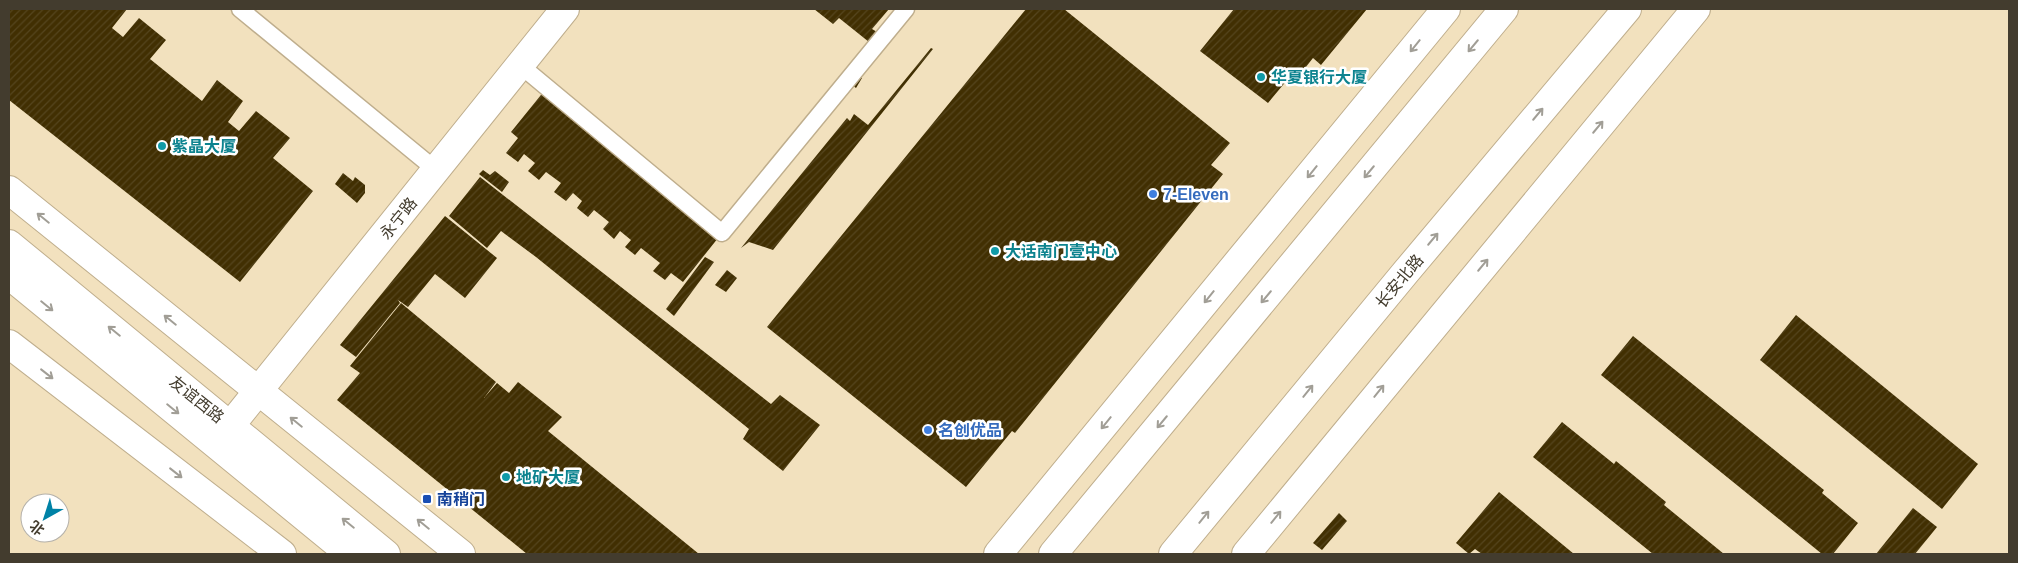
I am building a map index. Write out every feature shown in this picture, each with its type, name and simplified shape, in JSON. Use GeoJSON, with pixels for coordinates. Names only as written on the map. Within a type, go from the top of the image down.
{"type":"FeatureCollection","features":[{"type":"Feature","properties":{"kind":"street","name":"永宁路"},"geometry":{"type":"LineString","coordinates":[[230,426],[565,9]]}},
{"type":"Feature","properties":{"kind":"street"},"geometry":{"type":"LineString","coordinates":[[998,554],[1446,9]]}},
{"type":"Feature","properties":{"kind":"street"},"geometry":{"type":"LineString","coordinates":[[1053,554],[1504,9]]}},
{"type":"Feature","properties":{"kind":"street","name":"长安北路"},"geometry":{"type":"LineString","coordinates":[[1173,554],[1405,273],[1627,9]]}},
{"type":"Feature","properties":{"kind":"street"},"geometry":{"type":"LineString","coordinates":[[1246,554],[1696,9]]}},
{"type":"Feature","properties":{"kind":"street"},"geometry":{"type":"LineString","coordinates":[[9,190],[461,554]]}},
{"type":"Feature","properties":{"kind":"street","name":"友谊西路"},"geometry":{"type":"LineString","coordinates":[[9,244],[386,554]]}},
{"type":"Feature","properties":{"kind":"street","name":"友谊西路"},"geometry":{"type":"LineString","coordinates":[[9,275],[350,554]]}},
{"type":"Feature","properties":{"kind":"street"},"geometry":{"type":"LineString","coordinates":[[9,344],[282,554]]}},
{"type":"Feature","properties":{"kind":"lane"},"geometry":{"type":"LineString","coordinates":[[240,9],[436,170]]}},
{"type":"Feature","properties":{"kind":"lane"},"geometry":{"type":"LineString","coordinates":[[520,65],[722,233],[906,9]]}},
{"type":"Feature","properties":{"kind":"building","name":"紫晶大厦"},"geometry":{"type":"Polygon","coordinates":[[[9,9],[127,9],[112,28],[123,37],[139,18],[166,40],[150,59],[202,101],[217,80],[243,101],[228,122],[239,131],[256,111],[290,138],[273,158],[313,191],[240,282],[9,100],[9,9]]]}},
{"type":"Feature","properties":{"kind":"building"},"geometry":{"type":"Polygon","coordinates":[[[814,9],[889,9],[872,29],[877,32],[869,42],[839,18],[833,24],[814,9]]]}},
{"type":"Feature","properties":{"kind":"building","name":"大话南门壹中心"},"geometry":{"type":"Polygon","coordinates":[[[1026,9],[1064,9],[1230,143],[1211,165],[1223,174],[1015,433],[1012,431],[966,487],[767,327],[1026,9]]]}},
{"type":"Feature","properties":{"kind":"building","name":"华夏银行大厦"},"geometry":{"type":"Polygon","coordinates":[[[1234,9],[1367,9],[1321,65],[1313,58],[1298,77],[1293,73],[1268,103],[1200,51],[1234,9]]]}},
{"type":"Feature","properties":{"kind":"building"},"geometry":{"type":"Polygon","coordinates":[[[931,48],[933,49],[773,250],[749,242],[741,248],[847,118],[850,121],[854,114],[868,125],[931,48]]]}},
{"type":"Feature","properties":{"kind":"building"},"geometry":{"type":"Polygon","coordinates":[[[848,66],[862,78],[856,88],[840,76],[848,66]]]}},
{"type":"Feature","properties":{"kind":"building"},"geometry":{"type":"Polygon","coordinates":[[[549,85],[726,228],[683,282],[671,273],[665,280],[653,271],[660,263],[641,248],[635,255],[625,247],[631,240],[620,231],[614,239],[603,229],[609,222],[594,210],[588,217],[577,208],[582,201],[573,193],[566,201],[554,192],[561,183],[546,172],[539,180],[528,171],[535,163],[524,154],[518,162],[506,153],[518,138],[511,132],[549,85]]]}},
{"type":"Feature","properties":{"kind":"building"},"geometry":{"type":"Polygon","coordinates":[[[483,170],[490,175],[495,171],[509,182],[502,192],[479,174],[483,170]]]}},
{"type":"Feature","properties":{"kind":"building"},"geometry":{"type":"Polygon","coordinates":[[[343,173],[353,181],[355,177],[365,185],[365,193],[357,203],[335,184],[343,173]]]}},
{"type":"Feature","properties":{"kind":"building"},"geometry":{"type":"Polygon","coordinates":[[[480,177],[771,404],[780,395],[820,425],[783,471],[743,439],[749,429],[536,257],[501,231],[487,248],[449,216],[480,177]]]}},
{"type":"Feature","properties":{"kind":"building"},"geometry":{"type":"Polygon","coordinates":[[[445,216],[497,258],[465,298],[435,274],[408,307],[398,300],[400,303],[356,357],[340,345],[445,216]]]}},
{"type":"Feature","properties":{"kind":"building"},"geometry":{"type":"Polygon","coordinates":[[[705,257],[714,262],[674,316],[666,309],[705,257]]]}},
{"type":"Feature","properties":{"kind":"building"},"geometry":{"type":"Polygon","coordinates":[[[727,270],[737,278],[726,292],[715,285],[727,270]]]}},
{"type":"Feature","properties":{"kind":"building","name":"地矿大厦"},"geometry":{"type":"Polygon","coordinates":[[[401,303],[496,382],[484,398],[497,383],[509,393],[518,382],[562,417],[548,431],[699,554],[527,554],[337,400],[360,373],[350,366],[401,303]]]}},
{"type":"Feature","properties":{"kind":"building"},"geometry":{"type":"Polygon","coordinates":[[[1796,315],[1978,464],[1942,509],[1760,360],[1796,315]]]}},
{"type":"Feature","properties":{"kind":"building"},"geometry":{"type":"Polygon","coordinates":[[[1633,336],[1824,490],[1822,493],[1858,523],[1833,554],[1822,554],[1601,375],[1633,336]]]}},
{"type":"Feature","properties":{"kind":"building"},"geometry":{"type":"Polygon","coordinates":[[[1562,422],[1614,464],[1616,461],[1666,502],[1664,505],[1724,554],[1653,554],[1533,457],[1562,422]]]}},
{"type":"Feature","properties":{"kind":"building"},"geometry":{"type":"Polygon","coordinates":[[[1499,492],[1574,554],[1482,554],[1475,549],[1469,554],[1456,543],[1499,492]]]}},
{"type":"Feature","properties":{"kind":"building"},"geometry":{"type":"Polygon","coordinates":[[[1913,508],[1937,527],[1915,554],[1876,554],[1913,508]]]}},
{"type":"Feature","properties":{"kind":"building"},"geometry":{"type":"Polygon","coordinates":[[[1339,513],[1347,521],[1322,550],[1313,543],[1339,513]]]}},
{"type":"Feature","properties":{"kind":"place","name":"华夏银行大厦"},"geometry":{"type":"Point","coordinates":[1261,77]}},
{"type":"Feature","properties":{"kind":"place","name":"紫晶大厦"},"geometry":{"type":"Point","coordinates":[162,146]}},
{"type":"Feature","properties":{"kind":"place","name":"7-Eleven"},"geometry":{"type":"Point","coordinates":[1153,194]}},
{"type":"Feature","properties":{"kind":"place","name":"大话南门壹中心"},"geometry":{"type":"Point","coordinates":[995,251]}},
{"type":"Feature","properties":{"kind":"place","name":"名创优品"},"geometry":{"type":"Point","coordinates":[928,430]}},
{"type":"Feature","properties":{"kind":"place","name":"地矿大厦"},"geometry":{"type":"Point","coordinates":[506,477]}},
{"type":"Feature","properties":{"kind":"place","name":"南稍门"},"geometry":{"type":"Point","coordinates":[427,499]}}]}
